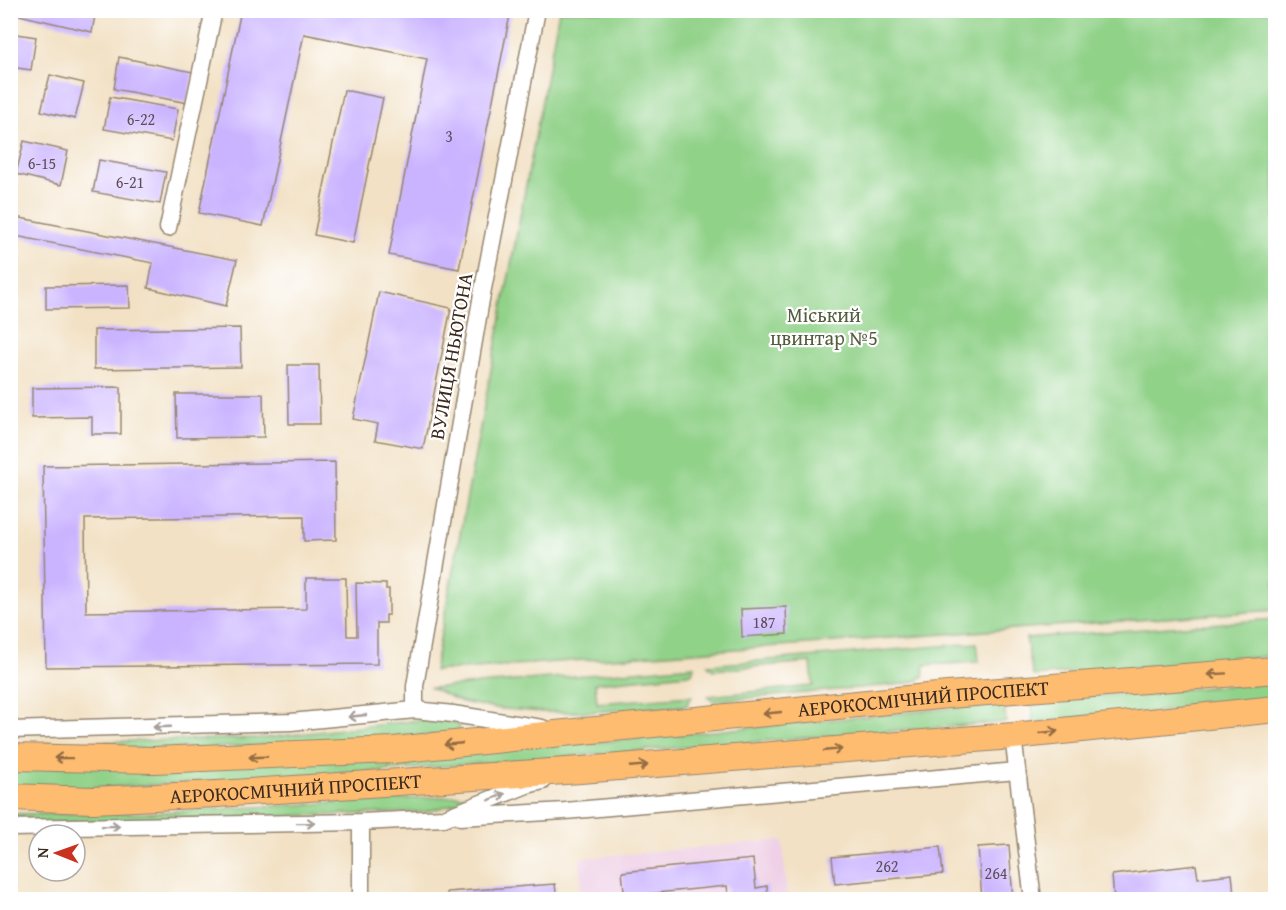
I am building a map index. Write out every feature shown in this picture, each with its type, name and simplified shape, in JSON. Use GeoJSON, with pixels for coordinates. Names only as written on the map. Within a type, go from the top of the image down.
{"type":"FeatureCollection","features":[{"type":"Feature","properties":{"kind":"main road","name":"АЕРОКОСМІЧНИЙ ПРОСПЕКТ"},"geometry":{"type":"LineString","coordinates":[[10,757],[154,760],[393,750],[948,695],[1275,670]]}},
{"type":"Feature","properties":{"kind":"main road","name":"АЕРОКОСМІЧНИЙ ПРОСПЕКТ"},"geometry":{"type":"LineString","coordinates":[[10,797],[93,800],[217,795],[581,770],[1013,736],[1275,709]]}},
{"type":"Feature","properties":{"kind":"street"},"geometry":{"type":"LineString","coordinates":[[168,228],[214,10]]}},
{"type":"Feature","properties":{"kind":"street","name":"ВУЛИЦЯ НЬЮТОНА"},"geometry":{"type":"LineString","coordinates":[[415,710],[415,686],[482,294],[537,10]]}},
{"type":"Feature","properties":{"kind":"street","name":"АЕРОКОСМІЧНИЙ ПРОСПЕКТ"},"geometry":{"type":"LineString","coordinates":[[10,730],[291,722],[415,710],[574,733]]}},
{"type":"Feature","properties":{"kind":"street"},"geometry":{"type":"LineString","coordinates":[[1013,736],[1033,900]]}},
{"type":"Feature","properties":{"kind":"street","name":"АЕРОКОСМІЧНИЙ ПРОСПЕКТ"},"geometry":{"type":"LineString","coordinates":[[444,818],[527,785],[581,770]]}},
{"type":"Feature","properties":{"kind":"street","name":"АЕРОКОСМІЧНИЙ ПРОСПЕКТ"},"geometry":{"type":"LineString","coordinates":[[10,828],[361,822],[444,818],[565,811],[1017,771]]}},
{"type":"Feature","properties":{"kind":"street"},"geometry":{"type":"LineString","coordinates":[[361,822],[361,900]]}},
{"type":"Feature","properties":{"kind":"shaded area"},"geometry":{"type":"Polygon","coordinates":[[[783,840],[787,899],[581,899],[580,858],[783,840]]]}},
{"type":"Feature","properties":{"kind":"green space","name":"Міський цвинтар №5"},"geometry":{"type":"Polygon","coordinates":[[[559,11],[1275,11],[1275,610],[434,671],[559,11]]]}},
{"type":"Feature","properties":{"kind":"green space"},"geometry":{"type":"Polygon","coordinates":[[[1275,619],[1275,656],[1033,676],[1026,638],[1275,619]]]}},
{"type":"Feature","properties":{"kind":"green space"},"geometry":{"type":"Polygon","coordinates":[[[977,643],[979,662],[925,665],[923,676],[918,680],[903,684],[713,701],[708,696],[813,686],[811,662],[713,670],[708,665],[977,643]]]}},
{"type":"Feature","properties":{"kind":"green space"},"geometry":{"type":"Polygon","coordinates":[[[694,666],[692,673],[688,674],[595,683],[597,703],[692,696],[686,706],[587,712],[542,712],[494,708],[462,702],[431,688],[694,666]]]}},
{"type":"Feature","properties":{"kind":"green space"},"geometry":{"type":"Polygon","coordinates":[[[1275,682],[1275,702],[1033,722],[1032,701],[1275,682]]]}},
{"type":"Feature","properties":{"kind":"green space"},"geometry":{"type":"Polygon","coordinates":[[[1004,703],[1006,722],[396,770],[89,789],[11,786],[11,768],[590,743],[1004,703]]]}},
{"type":"Feature","properties":{"kind":"green space"},"geometry":{"type":"Polygon","coordinates":[[[437,718],[459,724],[460,734],[211,748],[47,750],[47,743],[264,738],[437,718]]]}},
{"type":"Feature","properties":{"kind":"green space"},"geometry":{"type":"Polygon","coordinates":[[[475,795],[469,800],[425,812],[11,824],[10,814],[146,813],[475,795]]]}},
{"type":"Feature","properties":{"kind":"building"},"geometry":{"type":"Polygon","coordinates":[[[20,10],[96,10],[92,32],[19,15],[20,10]]]}},
{"type":"Feature","properties":{"kind":"building"},"geometry":{"type":"Polygon","coordinates":[[[241,10],[511,10],[459,269],[389,255],[427,59],[304,34],[263,226],[199,213],[241,10]]]}},
{"type":"Feature","properties":{"kind":"building"},"geometry":{"type":"Polygon","coordinates":[[[10,33],[36,37],[31,70],[10,67],[10,33]]]}},
{"type":"Feature","properties":{"kind":"building"},"geometry":{"type":"Polygon","coordinates":[[[119,57],[193,72],[188,103],[114,89],[119,57]]]}},
{"type":"Feature","properties":{"kind":"building"},"geometry":{"type":"Polygon","coordinates":[[[50,75],[84,83],[75,119],[41,111],[50,75]]]}},
{"type":"Feature","properties":{"kind":"building"},"geometry":{"type":"Polygon","coordinates":[[[344,90],[383,98],[353,243],[314,235],[344,90]]]}},
{"type":"Feature","properties":{"kind":"building"},"geometry":{"type":"Polygon","coordinates":[[[110,97],[178,109],[172,141],[104,129],[110,97]]]}},
{"type":"Feature","properties":{"kind":"building"},"geometry":{"type":"Polygon","coordinates":[[[24,141],[68,151],[61,185],[16,174],[24,141]]]}},
{"type":"Feature","properties":{"kind":"building"},"geometry":{"type":"Polygon","coordinates":[[[99,160],[166,172],[160,204],[93,192],[99,160]]]}},
{"type":"Feature","properties":{"kind":"building"},"geometry":{"type":"Polygon","coordinates":[[[10,216],[237,260],[226,306],[148,288],[153,263],[10,235],[10,216]]]}},
{"type":"Feature","properties":{"kind":"building"},"geometry":{"type":"Polygon","coordinates":[[[129,285],[130,308],[46,309],[46,286],[129,285]]]}},
{"type":"Feature","properties":{"kind":"building"},"geometry":{"type":"Polygon","coordinates":[[[379,292],[451,308],[423,449],[375,440],[378,424],[353,419],[379,292]]]}},
{"type":"Feature","properties":{"kind":"building"},"geometry":{"type":"Polygon","coordinates":[[[240,328],[241,367],[94,369],[94,330],[240,328]]]}},
{"type":"Feature","properties":{"kind":"building"},"geometry":{"type":"Polygon","coordinates":[[[288,365],[319,365],[320,424],[289,424],[288,365]]]}},
{"type":"Feature","properties":{"kind":"building"},"geometry":{"type":"Polygon","coordinates":[[[121,387],[121,434],[92,434],[92,417],[32,418],[32,388],[121,387]]]}},
{"type":"Feature","properties":{"kind":"building"},"geometry":{"type":"Polygon","coordinates":[[[176,394],[263,394],[264,437],[177,438],[176,394]]]}},
{"type":"Feature","properties":{"kind":"building"},"geometry":{"type":"Polygon","coordinates":[[[335,462],[336,540],[304,541],[304,516],[85,519],[86,612],[306,609],[306,578],[346,578],[347,636],[357,636],[356,583],[386,584],[386,589],[389,589],[389,615],[386,615],[386,623],[377,623],[377,664],[46,667],[43,466],[335,462]]]}},
{"type":"Feature","properties":{"kind":"building"},"geometry":{"type":"Polygon","coordinates":[[[786,607],[787,634],[742,637],[741,609],[786,607]]]}},
{"type":"Feature","properties":{"kind":"building"},"geometry":{"type":"Polygon","coordinates":[[[1009,845],[1013,900],[982,900],[978,847],[1009,845]]]}},
{"type":"Feature","properties":{"kind":"building"},"geometry":{"type":"Polygon","coordinates":[[[940,847],[943,874],[835,884],[832,857],[940,847]]]}},
{"type":"Feature","properties":{"kind":"building"},"geometry":{"type":"Polygon","coordinates":[[[753,859],[756,888],[767,886],[768,900],[729,900],[727,886],[646,894],[646,900],[625,900],[622,872],[753,859]]]}},
{"type":"Feature","properties":{"kind":"building"},"geometry":{"type":"Polygon","coordinates":[[[1196,865],[1198,878],[1232,874],[1234,894],[1189,900],[1114,900],[1112,875],[1196,865]]]}},
{"type":"Feature","properties":{"kind":"building"},"geometry":{"type":"Polygon","coordinates":[[[555,884],[557,900],[448,900],[447,892],[555,884]]]}},
{"type":"Feature","properties":{"kind":"building"},"geometry":{"type":"Polygon","coordinates":[[[415,895],[415,900],[389,900],[389,897],[415,895]]]}}]}
